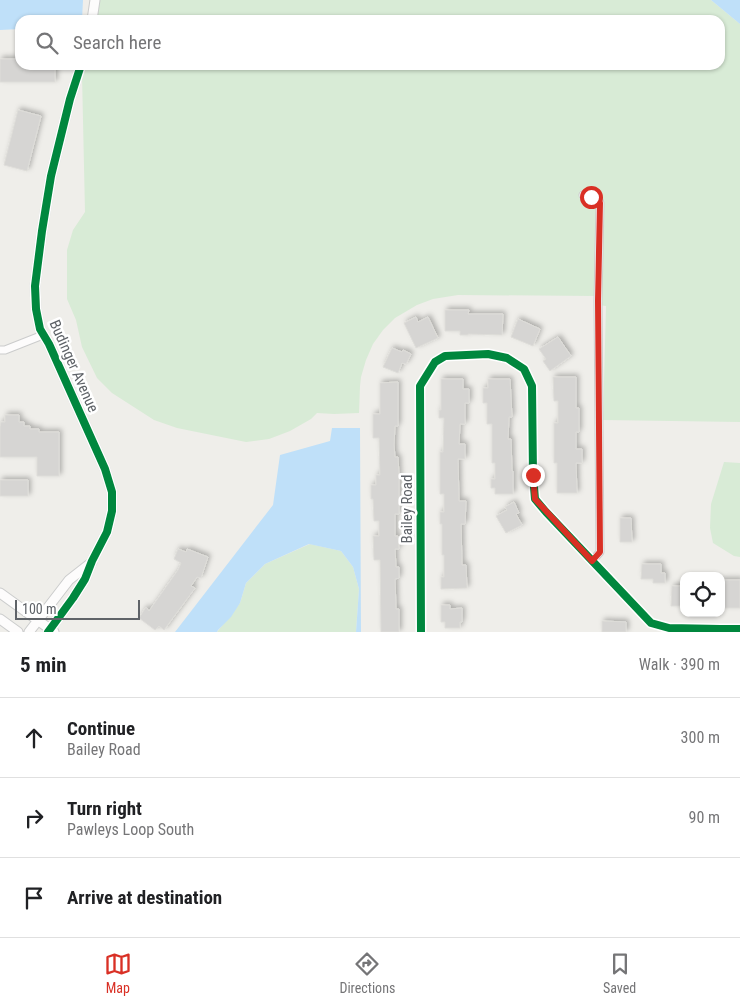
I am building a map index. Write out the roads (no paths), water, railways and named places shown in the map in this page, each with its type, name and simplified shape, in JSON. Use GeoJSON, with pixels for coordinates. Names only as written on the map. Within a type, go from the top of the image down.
{"type":"FeatureCollection","features":[{"type":"Feature","properties":{"kind":"street"},"geometry":{"type":"LineString","coordinates":[[93,15],[95,0]]}},
{"type":"Feature","properties":{"kind":"street","name":"Budinger Avenue"},"geometry":{"type":"LineString","coordinates":[[51,631],[85,578],[107,532],[112,511],[112,492],[105,469],[40,329],[36,309],[35,286],[51,176],[70,98],[79,70]]}},
{"type":"Feature","properties":{"kind":"street"},"geometry":{"type":"LineString","coordinates":[[583,195],[598,198],[600,203],[598,301],[600,552],[592,561],[651,623],[669,628],[740,629]]}},
{"type":"Feature","properties":{"kind":"street"},"geometry":{"type":"LineString","coordinates":[[0,350],[5,350],[43,335]]}},
{"type":"Feature","properties":{"kind":"street","name":"Bailey Road"},"geometry":{"type":"LineString","coordinates":[[421,632],[420,386],[434,362],[446,356],[488,354],[507,358],[524,369],[532,386],[535,499],[592,561]]}},
{"type":"Feature","properties":{"kind":"street","name":"Budinger Avenue"},"geometry":{"type":"LineString","coordinates":[[29,632],[68,580],[92,561]]}},
{"type":"Feature","properties":{"kind":"street"},"geometry":{"type":"LineString","coordinates":[[0,593],[51,631]]}},
{"type":"Feature","properties":{"kind":"street"},"geometry":{"type":"LineString","coordinates":[[0,619],[18,632]]}},
{"type":"Feature","properties":{"kind":"water"},"geometry":{"type":"Polygon","coordinates":[[[0,0],[83,0],[82,15],[15,15],[15,29],[0,30],[0,0]]]}},
{"type":"Feature","properties":{"kind":"water"},"geometry":{"type":"Polygon","coordinates":[[[711,0],[740,0],[740,24],[711,0]]]}},
{"type":"Feature","properties":{"kind":"water"},"geometry":{"type":"Polygon","coordinates":[[[332,428],[360,428],[361,632],[356,632],[359,589],[353,567],[341,551],[309,544],[265,564],[246,583],[240,603],[231,617],[217,632],[175,632],[273,505],[280,455],[330,441],[332,428]]]}}]}
